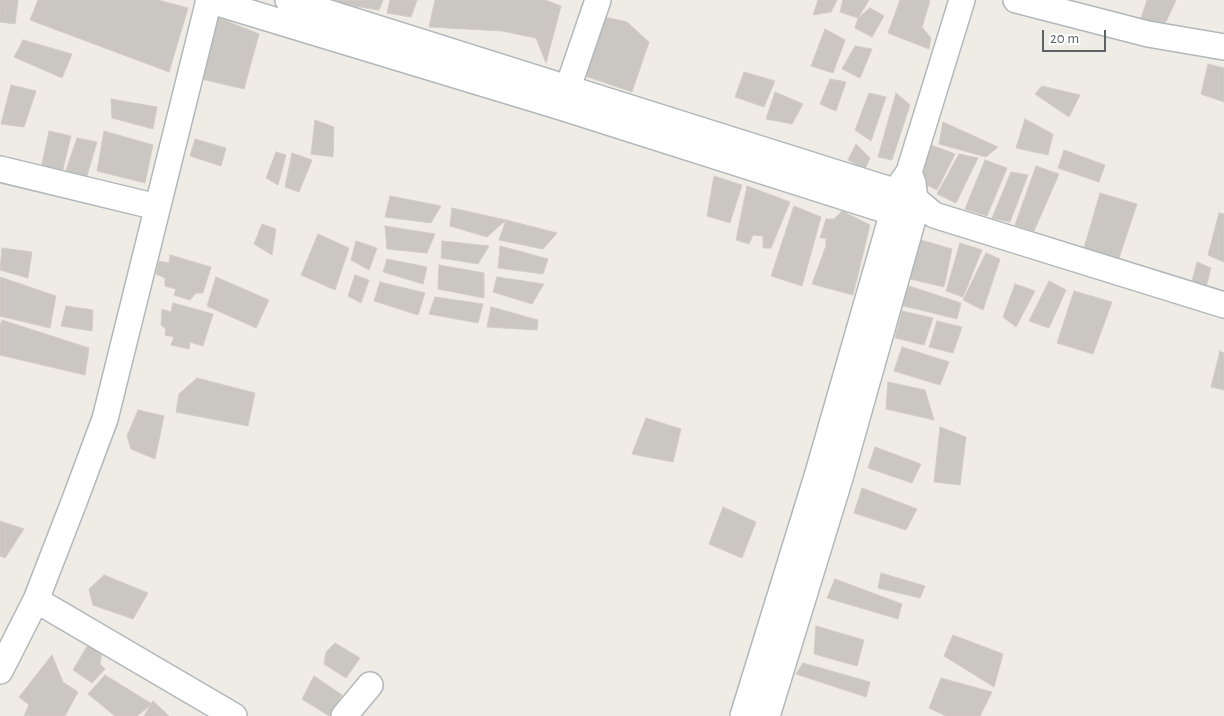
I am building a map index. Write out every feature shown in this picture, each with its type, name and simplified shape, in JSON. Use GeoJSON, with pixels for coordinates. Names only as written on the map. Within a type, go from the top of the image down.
{"type":"FeatureCollection","features":[{"type":"Feature","properties":{"kind":"street"},"geometry":{"type":"LineString","coordinates":[[0,671],[36,600],[105,419],[209,0],[564,98],[910,202],[1224,305]]}},
{"type":"Feature","properties":{"kind":"street"},"geometry":{"type":"LineString","coordinates":[[288,0],[564,98]]}},
{"type":"Feature","properties":{"kind":"street"},"geometry":{"type":"LineString","coordinates":[[564,98],[598,0]]}},
{"type":"Feature","properties":{"kind":"street"},"geometry":{"type":"LineString","coordinates":[[767,716],[840,478],[962,0]]}},
{"type":"Feature","properties":{"kind":"street"},"geometry":{"type":"LineString","coordinates":[[1016,0],[1148,34],[1224,47]]}},
{"type":"Feature","properties":{"kind":"street"},"geometry":{"type":"LineString","coordinates":[[0,169],[157,207]]}},
{"type":"Feature","properties":{"kind":"street"},"geometry":{"type":"LineString","coordinates":[[743,716],[818,473],[910,202]]}},
{"type":"Feature","properties":{"kind":"street"},"geometry":{"type":"LineString","coordinates":[[36,600],[234,716]]}},
{"type":"Feature","properties":{"kind":"street"},"geometry":{"type":"LineString","coordinates":[[344,716],[370,685]]}},
{"type":"Feature","properties":{"kind":"building"},"geometry":{"type":"Polygon","coordinates":[[[0,0],[18,0],[15,24],[0,22],[0,0]]]}},
{"type":"Feature","properties":{"kind":"building"},"geometry":{"type":"Polygon","coordinates":[[[38,0],[158,0],[188,8],[169,72],[30,20],[38,0]]]}},
{"type":"Feature","properties":{"kind":"building"},"geometry":{"type":"Polygon","coordinates":[[[336,0],[383,0],[379,10],[335,3],[336,0]]]}},
{"type":"Feature","properties":{"kind":"building"},"geometry":{"type":"Polygon","coordinates":[[[390,0],[417,0],[411,17],[387,13],[390,0]]]}},
{"type":"Feature","properties":{"kind":"building"},"geometry":{"type":"Polygon","coordinates":[[[435,0],[545,0],[561,6],[546,63],[536,38],[502,31],[429,27],[435,0]]]}},
{"type":"Feature","properties":{"kind":"building"},"geometry":{"type":"Polygon","coordinates":[[[818,0],[837,0],[831,12],[813,15],[818,0]]]}},
{"type":"Feature","properties":{"kind":"building"},"geometry":{"type":"Polygon","coordinates":[[[843,0],[869,0],[858,18],[840,12],[843,0]]]}},
{"type":"Feature","properties":{"kind":"building"},"geometry":{"type":"Polygon","coordinates":[[[900,0],[930,1],[922,27],[931,38],[929,49],[888,33],[900,0]]]}},
{"type":"Feature","properties":{"kind":"building"},"geometry":{"type":"Polygon","coordinates":[[[1147,0],[1176,0],[1164,26],[1140,21],[1147,0]]]}},
{"type":"Feature","properties":{"kind":"building"},"geometry":{"type":"Polygon","coordinates":[[[870,8],[884,16],[872,37],[855,28],[858,18],[870,8]]]}},
{"type":"Feature","properties":{"kind":"building"},"geometry":{"type":"Polygon","coordinates":[[[214,16],[259,34],[244,89],[197,78],[214,16]]]}},
{"type":"Feature","properties":{"kind":"building"},"geometry":{"type":"Polygon","coordinates":[[[600,16],[627,22],[649,42],[632,92],[585,76],[600,16]]]}},
{"type":"Feature","properties":{"kind":"building"},"geometry":{"type":"Polygon","coordinates":[[[825,29],[845,40],[833,73],[811,66],[825,29]]]}},
{"type":"Feature","properties":{"kind":"building"},"geometry":{"type":"Polygon","coordinates":[[[23,40],[72,54],[62,78],[14,57],[23,40]]]}},
{"type":"Feature","properties":{"kind":"building"},"geometry":{"type":"Polygon","coordinates":[[[855,46],[872,49],[860,78],[842,69],[855,46]]]}},
{"type":"Feature","properties":{"kind":"building"},"geometry":{"type":"Polygon","coordinates":[[[1208,64],[1224,68],[1224,102],[1201,94],[1208,64]]]}},
{"type":"Feature","properties":{"kind":"building"},"geometry":{"type":"Polygon","coordinates":[[[744,72],[775,81],[764,107],[735,97],[744,72]]]}},
{"type":"Feature","properties":{"kind":"building"},"geometry":{"type":"Polygon","coordinates":[[[830,79],[846,82],[836,111],[820,104],[830,79]]]}},
{"type":"Feature","properties":{"kind":"building"},"geometry":{"type":"Polygon","coordinates":[[[11,85],[36,91],[24,127],[1,124],[11,85]]]}},
{"type":"Feature","properties":{"kind":"building"},"geometry":{"type":"Polygon","coordinates":[[[1042,86],[1080,95],[1069,117],[1035,94],[1042,86]]]}},
{"type":"Feature","properties":{"kind":"building"},"geometry":{"type":"Polygon","coordinates":[[[775,92],[803,104],[792,124],[766,119],[775,92]]]}},
{"type":"Feature","properties":{"kind":"building"},"geometry":{"type":"Polygon","coordinates":[[[869,93],[886,97],[871,141],[855,130],[869,93]]]}},
{"type":"Feature","properties":{"kind":"building"},"geometry":{"type":"Polygon","coordinates":[[[896,93],[910,105],[892,160],[878,157],[896,93]]]}},
{"type":"Feature","properties":{"kind":"building"},"geometry":{"type":"Polygon","coordinates":[[[111,99],[157,107],[153,129],[112,118],[111,99]]]}},
{"type":"Feature","properties":{"kind":"building"},"geometry":{"type":"Polygon","coordinates":[[[1025,119],[1053,134],[1048,155],[1016,148],[1025,119]]]}},
{"type":"Feature","properties":{"kind":"building"},"geometry":{"type":"Polygon","coordinates":[[[315,120],[334,127],[333,157],[311,154],[315,120]]]}},
{"type":"Feature","properties":{"kind":"building"},"geometry":{"type":"Polygon","coordinates":[[[943,122],[998,147],[986,157],[939,144],[943,122]]]}},
{"type":"Feature","properties":{"kind":"building"},"geometry":{"type":"Polygon","coordinates":[[[49,131],[71,136],[61,177],[40,173],[49,131]]]}},
{"type":"Feature","properties":{"kind":"building"},"geometry":{"type":"Polygon","coordinates":[[[104,131],[153,145],[145,183],[97,171],[104,131]]]}},
{"type":"Feature","properties":{"kind":"building"},"geometry":{"type":"Polygon","coordinates":[[[77,138],[97,142],[86,179],[65,173],[77,138]]]}},
{"type":"Feature","properties":{"kind":"building"},"geometry":{"type":"Polygon","coordinates":[[[195,139],[226,148],[221,166],[190,156],[195,139]]]}},
{"type":"Feature","properties":{"kind":"building"},"geometry":{"type":"Polygon","coordinates":[[[856,144],[870,158],[865,169],[848,160],[856,144]]]}},
{"type":"Feature","properties":{"kind":"building"},"geometry":{"type":"Polygon","coordinates":[[[931,145],[955,154],[937,190],[921,182],[931,145]]]}},
{"type":"Feature","properties":{"kind":"building"},"geometry":{"type":"Polygon","coordinates":[[[1064,150],[1105,165],[1099,182],[1058,168],[1064,150]]]}},
{"type":"Feature","properties":{"kind":"building"},"geometry":{"type":"Polygon","coordinates":[[[276,152],[286,155],[278,185],[266,178],[276,152]]]}},
{"type":"Feature","properties":{"kind":"building"},"geometry":{"type":"Polygon","coordinates":[[[292,153],[312,160],[299,192],[285,187],[292,153]]]}},
{"type":"Feature","properties":{"kind":"building"},"geometry":{"type":"Polygon","coordinates":[[[959,154],[978,158],[956,203],[937,194],[959,154]]]}},
{"type":"Feature","properties":{"kind":"building"},"geometry":{"type":"Polygon","coordinates":[[[985,160],[1007,168],[987,216],[965,209],[985,160]]]}},
{"type":"Feature","properties":{"kind":"building"},"geometry":{"type":"Polygon","coordinates":[[[1036,166],[1059,174],[1034,231],[1015,225],[1036,166]]]}},
{"type":"Feature","properties":{"kind":"building"},"geometry":{"type":"Polygon","coordinates":[[[1011,172],[1028,175],[1010,222],[992,218],[1011,172]]]}},
{"type":"Feature","properties":{"kind":"building"},"geometry":{"type":"Polygon","coordinates":[[[714,176],[742,185],[730,223],[707,216],[714,176]]]}},
{"type":"Feature","properties":{"kind":"building"},"geometry":{"type":"Polygon","coordinates":[[[747,186],[790,202],[771,248],[763,248],[763,236],[753,235],[749,244],[736,240],[747,186]]]}},
{"type":"Feature","properties":{"kind":"building"},"geometry":{"type":"Polygon","coordinates":[[[1100,193],[1137,204],[1119,258],[1084,248],[1100,193]]]}},
{"type":"Feature","properties":{"kind":"building"},"geometry":{"type":"Polygon","coordinates":[[[390,196],[441,206],[431,223],[385,217],[390,196]]]}},
{"type":"Feature","properties":{"kind":"building"},"geometry":{"type":"Polygon","coordinates":[[[794,206],[821,217],[802,286],[771,276],[794,206]]]}},
{"type":"Feature","properties":{"kind":"building"},"geometry":{"type":"Polygon","coordinates":[[[452,208],[506,220],[487,237],[450,226],[452,208]]]}},
{"type":"Feature","properties":{"kind":"building"},"geometry":{"type":"Polygon","coordinates":[[[842,211],[870,225],[853,295],[812,284],[826,246],[826,238],[820,238],[826,219],[834,219],[842,211]]]}},
{"type":"Feature","properties":{"kind":"building"},"geometry":{"type":"Polygon","coordinates":[[[1219,213],[1224,214],[1224,262],[1208,255],[1219,213]]]}},
{"type":"Feature","properties":{"kind":"building"},"geometry":{"type":"Polygon","coordinates":[[[506,220],[557,233],[543,249],[499,240],[506,220]]]}},
{"type":"Feature","properties":{"kind":"building"},"geometry":{"type":"Polygon","coordinates":[[[262,224],[276,229],[272,255],[254,244],[262,224]]]}},
{"type":"Feature","properties":{"kind":"building"},"geometry":{"type":"Polygon","coordinates":[[[385,226],[435,234],[427,253],[387,249],[385,226]]]}},
{"type":"Feature","properties":{"kind":"building"},"geometry":{"type":"Polygon","coordinates":[[[318,234],[349,248],[335,290],[301,275],[318,234]]]}},
{"type":"Feature","properties":{"kind":"building"},"geometry":{"type":"Polygon","coordinates":[[[921,240],[952,249],[944,287],[910,279],[921,240]]]}},
{"type":"Feature","properties":{"kind":"building"},"geometry":{"type":"Polygon","coordinates":[[[356,241],[377,248],[369,270],[351,260],[356,241]]]}},
{"type":"Feature","properties":{"kind":"building"},"geometry":{"type":"Polygon","coordinates":[[[442,241],[489,246],[478,264],[441,258],[442,241]]]}},
{"type":"Feature","properties":{"kind":"building"},"geometry":{"type":"Polygon","coordinates":[[[960,243],[982,250],[963,297],[946,291],[960,243]]]}},
{"type":"Feature","properties":{"kind":"building"},"geometry":{"type":"Polygon","coordinates":[[[500,246],[548,259],[543,274],[498,268],[500,246]]]}},
{"type":"Feature","properties":{"kind":"building"},"geometry":{"type":"Polygon","coordinates":[[[2,248],[32,252],[28,278],[0,270],[2,248]]]}},
{"type":"Feature","properties":{"kind":"building"},"geometry":{"type":"Polygon","coordinates":[[[986,253],[1000,259],[983,310],[963,300],[986,253]]]}},
{"type":"Feature","properties":{"kind":"building"},"geometry":{"type":"Polygon","coordinates":[[[170,255],[211,267],[203,293],[196,293],[190,300],[174,295],[176,289],[165,286],[165,278],[156,274],[159,261],[169,263],[170,255]]]}},
{"type":"Feature","properties":{"kind":"building"},"geometry":{"type":"Polygon","coordinates":[[[387,259],[427,267],[423,284],[383,272],[387,259]]]}},
{"type":"Feature","properties":{"kind":"building"},"geometry":{"type":"Polygon","coordinates":[[[1197,262],[1211,268],[1206,287],[1192,281],[1197,262]]]}},
{"type":"Feature","properties":{"kind":"building"},"geometry":{"type":"Polygon","coordinates":[[[439,265],[484,273],[484,298],[438,289],[439,265]]]}},
{"type":"Feature","properties":{"kind":"building"},"geometry":{"type":"Polygon","coordinates":[[[355,275],[369,280],[361,303],[348,296],[355,275]]]}},
{"type":"Feature","properties":{"kind":"building"},"geometry":{"type":"Polygon","coordinates":[[[0,277],[56,296],[50,328],[0,316],[0,277]]]}},
{"type":"Feature","properties":{"kind":"building"},"geometry":{"type":"Polygon","coordinates":[[[216,277],[269,300],[256,328],[207,306],[216,277]]]}},
{"type":"Feature","properties":{"kind":"building"},"geometry":{"type":"Polygon","coordinates":[[[497,277],[544,284],[532,304],[493,292],[497,277]]]}},
{"type":"Feature","properties":{"kind":"building"},"geometry":{"type":"Polygon","coordinates":[[[1049,281],[1066,290],[1049,328],[1029,321],[1049,281]]]}},
{"type":"Feature","properties":{"kind":"building"},"geometry":{"type":"Polygon","coordinates":[[[380,282],[425,293],[418,315],[374,301],[380,282]]]}},
{"type":"Feature","properties":{"kind":"building"},"geometry":{"type":"Polygon","coordinates":[[[1015,284],[1035,291],[1016,327],[1003,317],[1015,284]]]}},
{"type":"Feature","properties":{"kind":"building"},"geometry":{"type":"Polygon","coordinates":[[[909,286],[961,303],[957,319],[900,305],[909,286]]]}},
{"type":"Feature","properties":{"kind":"building"},"geometry":{"type":"Polygon","coordinates":[[[1074,291],[1112,302],[1093,354],[1057,343],[1074,291]]]}},
{"type":"Feature","properties":{"kind":"building"},"geometry":{"type":"Polygon","coordinates":[[[435,297],[483,304],[478,323],[429,314],[435,297]]]}},
{"type":"Feature","properties":{"kind":"building"},"geometry":{"type":"Polygon","coordinates":[[[173,303],[213,314],[203,346],[190,342],[189,349],[171,345],[174,337],[165,335],[166,329],[161,325],[162,309],[171,312],[173,303]]]}},
{"type":"Feature","properties":{"kind":"building"},"geometry":{"type":"Polygon","coordinates":[[[66,306],[93,310],[92,331],[61,326],[66,306]]]}},
{"type":"Feature","properties":{"kind":"building"},"geometry":{"type":"Polygon","coordinates":[[[491,307],[538,320],[537,330],[487,327],[491,307]]]}},
{"type":"Feature","properties":{"kind":"building"},"geometry":{"type":"Polygon","coordinates":[[[902,311],[933,318],[924,345],[895,338],[902,311]]]}},
{"type":"Feature","properties":{"kind":"building"},"geometry":{"type":"Polygon","coordinates":[[[2,320],[89,348],[85,375],[0,355],[0,325],[2,320]]]}},
{"type":"Feature","properties":{"kind":"building"},"geometry":{"type":"Polygon","coordinates":[[[937,321],[962,327],[953,353],[929,347],[937,321]]]}},
{"type":"Feature","properties":{"kind":"building"},"geometry":{"type":"Polygon","coordinates":[[[902,347],[949,362],[940,385],[894,371],[902,347]]]}},
{"type":"Feature","properties":{"kind":"building"},"geometry":{"type":"Polygon","coordinates":[[[1220,351],[1224,353],[1224,390],[1211,387],[1220,351]]]}},
{"type":"Feature","properties":{"kind":"building"},"geometry":{"type":"Polygon","coordinates":[[[197,378],[255,393],[248,426],[176,412],[179,394],[197,378]]]}},
{"type":"Feature","properties":{"kind":"building"},"geometry":{"type":"Polygon","coordinates":[[[888,382],[925,390],[934,420],[886,409],[888,382]]]}},
{"type":"Feature","properties":{"kind":"building"},"geometry":{"type":"Polygon","coordinates":[[[138,410],[164,416],[155,459],[131,449],[127,436],[138,410]]]}},
{"type":"Feature","properties":{"kind":"building"},"geometry":{"type":"Polygon","coordinates":[[[646,418],[681,429],[673,462],[632,454],[646,418]]]}},
{"type":"Feature","properties":{"kind":"building"},"geometry":{"type":"Polygon","coordinates":[[[940,427],[966,437],[960,485],[934,482],[940,427]]]}},
{"type":"Feature","properties":{"kind":"building"},"geometry":{"type":"Polygon","coordinates":[[[875,447],[921,464],[912,483],[868,468],[875,447]]]}},
{"type":"Feature","properties":{"kind":"building"},"geometry":{"type":"Polygon","coordinates":[[[862,488],[917,509],[906,530],[854,513],[862,488]]]}},
{"type":"Feature","properties":{"kind":"building"},"geometry":{"type":"Polygon","coordinates":[[[723,507],[756,522],[742,558],[709,544],[723,507]]]}},
{"type":"Feature","properties":{"kind":"building"},"geometry":{"type":"Polygon","coordinates":[[[0,521],[24,529],[5,558],[0,556],[0,521]]]}},
{"type":"Feature","properties":{"kind":"building"},"geometry":{"type":"Polygon","coordinates":[[[881,573],[925,586],[920,598],[878,588],[881,573]]]}},
{"type":"Feature","properties":{"kind":"building"},"geometry":{"type":"Polygon","coordinates":[[[104,575],[148,593],[133,619],[93,605],[89,589],[104,575]]]}},
{"type":"Feature","properties":{"kind":"building"},"geometry":{"type":"Polygon","coordinates":[[[835,579],[902,604],[898,619],[827,598],[835,579]]]}},
{"type":"Feature","properties":{"kind":"building"},"geometry":{"type":"Polygon","coordinates":[[[816,626],[864,640],[857,666],[814,654],[816,626]]]}},
{"type":"Feature","properties":{"kind":"building"},"geometry":{"type":"Polygon","coordinates":[[[953,635],[1003,654],[994,687],[944,656],[953,635]]]}},
{"type":"Feature","properties":{"kind":"building"},"geometry":{"type":"Polygon","coordinates":[[[89,643],[102,652],[100,664],[105,669],[92,683],[73,670],[89,643]]]}},
{"type":"Feature","properties":{"kind":"building"},"geometry":{"type":"Polygon","coordinates":[[[335,643],[360,658],[346,678],[324,664],[326,652],[335,643]]]}},
{"type":"Feature","properties":{"kind":"building"},"geometry":{"type":"Polygon","coordinates":[[[52,655],[63,682],[78,692],[65,716],[24,716],[29,705],[19,697],[52,655]]]}},
{"type":"Feature","properties":{"kind":"building"},"geometry":{"type":"Polygon","coordinates":[[[803,663],[870,682],[866,697],[796,674],[803,663]]]}},
{"type":"Feature","properties":{"kind":"building"},"geometry":{"type":"Polygon","coordinates":[[[105,675],[152,704],[137,716],[115,716],[88,694],[105,675]]]}},
{"type":"Feature","properties":{"kind":"building"},"geometry":{"type":"Polygon","coordinates":[[[314,676],[342,695],[329,716],[302,699],[314,676]]]}},
{"type":"Feature","properties":{"kind":"building"},"geometry":{"type":"Polygon","coordinates":[[[941,678],[992,692],[980,716],[946,716],[929,708],[941,678]]]}},
{"type":"Feature","properties":{"kind":"building"},"geometry":{"type":"Polygon","coordinates":[[[153,701],[169,716],[144,716],[153,701]]]}}]}
